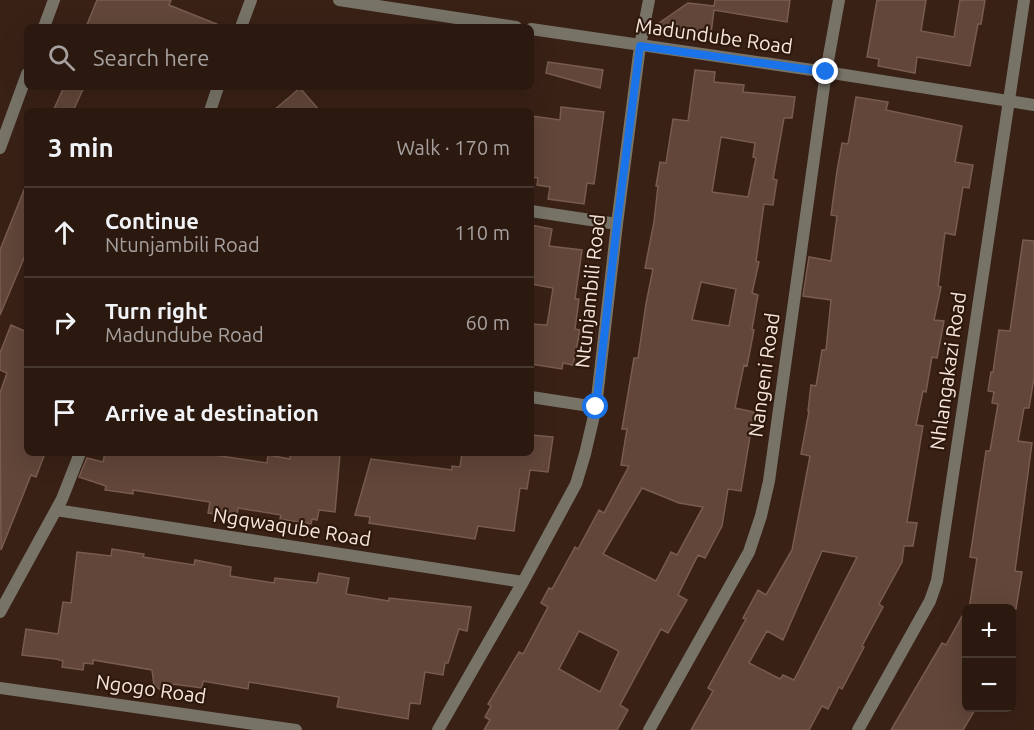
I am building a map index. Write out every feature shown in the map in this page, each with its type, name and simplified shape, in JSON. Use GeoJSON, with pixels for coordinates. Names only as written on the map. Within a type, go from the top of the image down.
{"type":"FeatureCollection","features":[{"type":"Feature","properties":{"kind":"street"},"geometry":{"type":"LineString","coordinates":[[45,24],[54,0]]}},
{"type":"Feature","properties":{"kind":"street"},"geometry":{"type":"LineString","coordinates":[[242,24],[251,0]]}},
{"type":"Feature","properties":{"kind":"street"},"geometry":{"type":"LineString","coordinates":[[339,0],[496,24]]}},
{"type":"Feature","properties":{"kind":"street","name":"Ntunjambili Road"},"geometry":{"type":"LineString","coordinates":[[438,730],[576,484],[596,407],[640,46],[649,0]]}},
{"type":"Feature","properties":{"kind":"street","name":"Nangeni Road"},"geometry":{"type":"LineString","coordinates":[[649,730],[749,552],[761,516],[769,482],[826,72],[839,0]]}},
{"type":"Feature","properties":{"kind":"street","name":"Nhlangakazi Road"},"geometry":{"type":"LineString","coordinates":[[858,730],[930,601],[937,581],[1024,0]]}},
{"type":"Feature","properties":{"kind":"street","name":"Madundube Road"},"geometry":{"type":"LineString","coordinates":[[534,29],[1034,105]]}},
{"type":"Feature","properties":{"kind":"street"},"geometry":{"type":"LineString","coordinates":[[0,148],[24,82]]}},
{"type":"Feature","properties":{"kind":"street"},"geometry":{"type":"LineString","coordinates":[[211,108],[218,90]]}},
{"type":"Feature","properties":{"kind":"street"},"geometry":{"type":"LineString","coordinates":[[534,211],[617,224]]}},
{"type":"Feature","properties":{"kind":"street"},"geometry":{"type":"LineString","coordinates":[[534,397],[596,407]]}},
{"type":"Feature","properties":{"kind":"street"},"geometry":{"type":"LineString","coordinates":[[0,612],[56,510],[79,456]]}},
{"type":"Feature","properties":{"kind":"street","name":"Ngqwaqube Road"},"geometry":{"type":"LineString","coordinates":[[56,510],[523,582]]}},
{"type":"Feature","properties":{"kind":"street","name":"Ngogo Road"},"geometry":{"type":"LineString","coordinates":[[0,688],[296,730]]}},
{"type":"Feature","properties":{"kind":"building"},"geometry":{"type":"Polygon","coordinates":[[[97,0],[171,0],[169,5],[216,24],[87,24],[97,0]]]}},
{"type":"Feature","properties":{"kind":"building"},"geometry":{"type":"Polygon","coordinates":[[[715,0],[790,0],[787,22],[714,10],[711,34],[652,28],[688,3],[714,6],[715,0]]]}},
{"type":"Feature","properties":{"kind":"building"},"geometry":{"type":"Polygon","coordinates":[[[877,0],[926,0],[921,31],[954,37],[960,0],[985,0],[970,66],[917,57],[915,73],[878,66],[879,59],[867,57],[877,0]]]}},
{"type":"Feature","properties":{"kind":"building"},"geometry":{"type":"Polygon","coordinates":[[[548,62],[603,70],[600,88],[546,73],[548,62]]]}},
{"type":"Feature","properties":{"kind":"building"},"geometry":{"type":"Polygon","coordinates":[[[695,70],[715,72],[714,82],[744,85],[743,92],[795,97],[792,118],[784,118],[773,179],[777,180],[773,205],[764,204],[756,261],[759,262],[752,293],[758,295],[752,329],[754,330],[735,408],[754,412],[741,491],[728,489],[722,526],[705,558],[698,555],[678,595],[687,600],[668,633],[661,629],[620,705],[628,710],[617,730],[484,730],[490,720],[485,717],[491,706],[488,704],[519,652],[523,654],[548,607],[541,603],[549,588],[552,589],[575,547],[578,549],[599,510],[604,513],[629,466],[621,465],[627,429],[622,429],[634,358],[638,358],[653,269],[645,268],[654,222],[660,162],[666,163],[673,119],[688,121],[695,70]],[[721,137],[712,192],[748,197],[756,158],[753,157],[755,143],[721,137]],[[701,282],[692,320],[729,326],[736,289],[701,282]],[[642,488],[603,554],[656,581],[671,552],[677,555],[703,507],[679,503],[642,488]],[[579,631],[559,669],[600,692],[619,651],[579,631]]]}},
{"type":"Feature","properties":{"kind":"building"},"geometry":{"type":"Polygon","coordinates":[[[63,90],[83,90],[74,108],[54,108],[63,90]]]}},
{"type":"Feature","properties":{"kind":"building"},"geometry":{"type":"Polygon","coordinates":[[[298,90],[302,90],[317,108],[277,108],[298,90]]]}},
{"type":"Feature","properties":{"kind":"building"},"geometry":{"type":"Polygon","coordinates":[[[856,97],[888,102],[886,110],[962,126],[955,162],[973,165],[969,188],[963,187],[955,235],[945,233],[938,286],[941,287],[934,320],[944,321],[937,358],[932,357],[926,392],[923,391],[916,425],[923,426],[907,522],[917,523],[913,546],[904,546],[902,562],[879,604],[883,607],[842,689],[839,687],[828,709],[822,706],[809,730],[691,730],[713,691],[708,688],[746,619],[743,618],[758,590],[766,595],[792,550],[810,456],[801,454],[811,385],[816,386],[822,350],[826,350],[831,300],[803,296],[809,257],[831,261],[837,216],[831,215],[837,171],[842,143],[848,144],[856,97]],[[822,551],[783,640],[767,631],[749,663],[780,679],[783,675],[794,680],[857,557],[822,551]]]}},
{"type":"Feature","properties":{"kind":"building"},"geometry":{"type":"Polygon","coordinates":[[[561,107],[604,112],[594,184],[587,183],[584,204],[548,199],[550,187],[537,185],[538,178],[534,177],[534,116],[560,120],[561,107]]]}},
{"type":"Feature","properties":{"kind":"building"},"geometry":{"type":"Polygon","coordinates":[[[24,190],[24,258],[0,315],[0,250],[24,190]]]}},
{"type":"Feature","properties":{"kind":"building"},"geometry":{"type":"Polygon","coordinates":[[[534,226],[552,229],[549,246],[582,250],[575,299],[579,299],[575,329],[580,330],[573,365],[563,363],[562,369],[534,364],[534,324],[547,325],[553,288],[534,285],[534,226]]]}},
{"type":"Feature","properties":{"kind":"building"},"geometry":{"type":"Polygon","coordinates":[[[1023,240],[1034,241],[1034,378],[1029,408],[1024,408],[1018,441],[1032,443],[1015,571],[1022,572],[1016,609],[1016,604],[970,604],[977,558],[970,557],[986,451],[990,451],[998,404],[992,403],[994,392],[988,391],[999,330],[1010,331],[1023,240]]]}},
{"type":"Feature","properties":{"kind":"building"},"geometry":{"type":"Polygon","coordinates":[[[11,325],[24,331],[24,456],[44,456],[36,477],[31,475],[1,550],[0,393],[7,373],[0,370],[0,353],[11,325]]]}},
{"type":"Feature","properties":{"kind":"building"},"geometry":{"type":"Polygon","coordinates":[[[534,435],[553,437],[548,472],[530,470],[527,489],[520,488],[514,531],[478,526],[475,539],[369,523],[370,517],[355,515],[371,459],[452,470],[452,466],[460,467],[462,456],[534,456],[534,435]]]}},
{"type":"Feature","properties":{"kind":"building"},"geometry":{"type":"Polygon","coordinates":[[[104,456],[220,456],[267,463],[268,456],[290,459],[290,456],[340,456],[335,512],[319,510],[317,520],[312,519],[311,524],[280,519],[281,515],[238,508],[237,517],[208,513],[210,502],[133,490],[133,494],[105,490],[106,486],[79,477],[87,458],[103,462],[104,456]]]}},
{"type":"Feature","properties":{"kind":"building"},"geometry":{"type":"Polygon","coordinates":[[[112,549],[144,554],[143,557],[194,565],[195,560],[231,567],[230,576],[274,583],[275,578],[317,583],[319,573],[349,578],[346,594],[389,601],[389,598],[471,607],[467,631],[459,629],[448,663],[445,663],[443,675],[425,672],[420,704],[410,703],[408,719],[337,707],[339,697],[249,682],[248,689],[203,681],[202,688],[173,684],[168,690],[162,691],[154,685],[152,670],[93,660],[93,664],[84,663],[83,670],[62,667],[63,661],[56,659],[22,655],[26,629],[58,634],[63,602],[71,603],[77,552],[111,556],[112,549]]]}},
{"type":"Feature","properties":{"kind":"building"},"geometry":{"type":"Polygon","coordinates":[[[962,616],[962,712],[974,712],[963,730],[891,730],[942,643],[946,645],[962,616]]]}},
{"type":"Feature","properties":{"kind":"route"},"geometry":{"type":"LineString","coordinates":[[596,407],[640,46],[826,72]]}}]}
